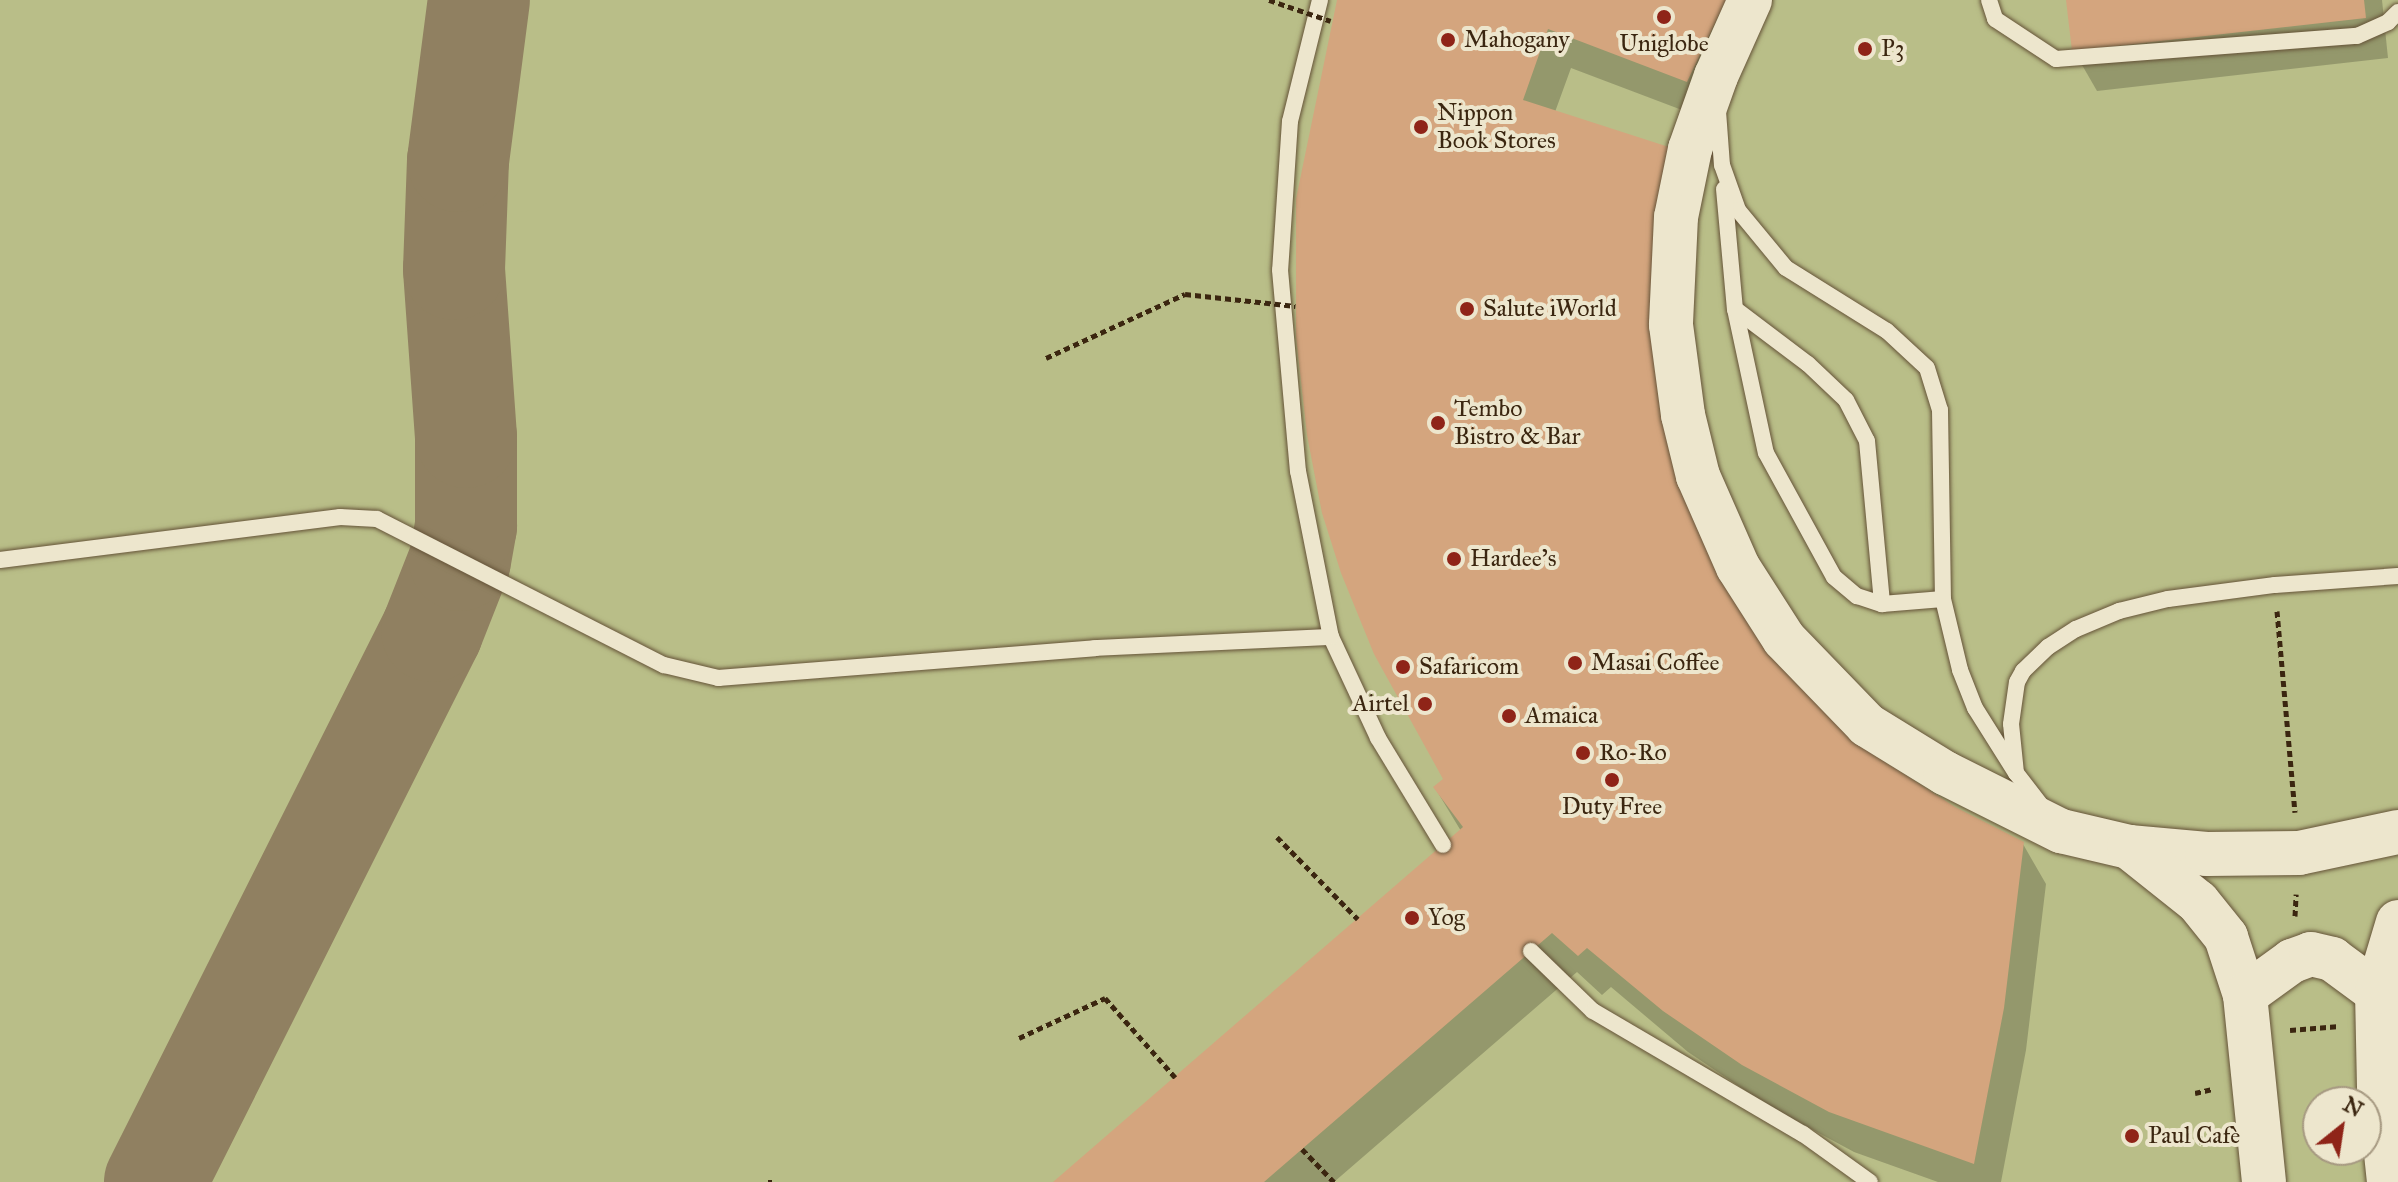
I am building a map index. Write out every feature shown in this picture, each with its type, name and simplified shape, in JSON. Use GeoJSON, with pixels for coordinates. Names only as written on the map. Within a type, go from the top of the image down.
{"type":"FeatureCollection","features":[{"type":"Feature","properties":{"kind":"main road"},"geometry":{"type":"LineString","coordinates":[[1750,0],[1716,76],[1690,149],[1676,217],[1671,325],[1683,415],[1698,476],[1738,567],[1784,639],[1867,725],[1945,773],[2061,831],[2129,847],[2207,854],[2299,853],[2398,832]]}},
{"type":"Feature","properties":{"kind":"main road"},"geometry":{"type":"LineString","coordinates":[[2129,847],[2198,902],[2226,937],[2245,995],[2264,1182]]}},
{"type":"Feature","properties":{"kind":"main road"},"geometry":{"type":"LineString","coordinates":[[2389,1182],[2388,1080],[2377,992],[2398,922]]}},
{"type":"Feature","properties":{"kind":"main road"},"geometry":{"type":"LineString","coordinates":[[2245,995],[2292,961],[2311,954],[2332,959],[2377,992]]}},
{"type":"Feature","properties":{"kind":"lane"},"geometry":{"type":"LineString","coordinates":[[1320,0],[1290,121],[1280,270],[1298,471],[1331,637],[1378,738],[1443,845]]}},
{"type":"Feature","properties":{"kind":"lane"},"geometry":{"type":"LineString","coordinates":[[1989,0],[1995,19],[2056,59],[2357,36],[2388,22],[2398,12]]}},
{"type":"Feature","properties":{"kind":"lane"},"geometry":{"type":"LineString","coordinates":[[1716,76],[1735,309],[1766,453],[1834,577],[1857,596],[1882,604],[1943,599]]}},
{"type":"Feature","properties":{"kind":"lane"},"geometry":{"type":"LineString","coordinates":[[1722,165],[1738,210],[1786,268],[1887,331],[1927,368],[1940,410],[1943,599],[1960,670],[1975,708],[2016,773],[2061,831]]}},
{"type":"Feature","properties":{"kind":"lane"},"geometry":{"type":"LineString","coordinates":[[1735,309],[1808,364],[1846,400],[1867,441],[1882,604]]}},
{"type":"Feature","properties":{"kind":"lane"},"geometry":{"type":"LineString","coordinates":[[0,560],[340,517],[377,519],[664,665],[718,678],[1095,648],[1331,637]]}},
{"type":"Feature","properties":{"kind":"lane"},"geometry":{"type":"LineString","coordinates":[[2016,773],[2011,724],[2017,682],[2023,671],[2048,647],[2076,629],[2119,611],[2168,599],[2275,585],[2398,576]]}},
{"type":"Feature","properties":{"kind":"lane"},"geometry":{"type":"LineString","coordinates":[[1531,951],[1593,1011],[1803,1134],[1870,1182]]}},
{"type":"Feature","properties":{"kind":"path"},"geometry":{"type":"LineString","coordinates":[[1269,0],[1331,21]]}},
{"type":"Feature","properties":{"kind":"path"},"geometry":{"type":"LineString","coordinates":[[1046,358],[1185,294],[1295,306]]}},
{"type":"Feature","properties":{"kind":"path"},"geometry":{"type":"LineString","coordinates":[[1277,837],[1358,919]]}},
{"type":"Feature","properties":{"kind":"path"},"geometry":{"type":"LineString","coordinates":[[1019,1038],[1105,998],[1175,1077]]}},
{"type":"Feature","properties":{"kind":"path"},"geometry":{"type":"LineString","coordinates":[[1302,1149],[1334,1182]]}},
{"type":"Feature","properties":{"kind":"green space"},"geometry":{"type":"Polygon","coordinates":[[[0,0],[2398,0],[2398,1182],[0,1182],[0,0]]]}},
{"type":"Feature","properties":{"kind":"building"},"geometry":{"type":"Polygon","coordinates":[[[1337,0],[1726,0],[1687,82],[1548,29],[1523,100],[1675,149],[1658,330],[1819,704],[1887,763],[1955,807],[2024,842],[2004,1008],[1974,1164],[1829,1112],[1742,1065],[1663,1011],[1587,948],[1578,956],[1552,933],[1264,1182],[1053,1182],[1463,827],[1433,787],[1443,779],[1374,654],[1341,573],[1322,513],[1307,435],[1296,337],[1296,199],[1337,0]]]}},
{"type":"Feature","properties":{"kind":"building"},"geometry":{"type":"Polygon","coordinates":[[[2066,0],[2364,0],[2366,18],[2072,51],[2066,0]]]}},
{"type":"Feature","properties":{"kind":"taxiway"},"geometry":{"type":"LineString","coordinates":[[155,1182],[432,631],[460,560],[466,526],[466,437],[454,269],[458,161],[479,0]]}},
{"type":"Feature","properties":{"kind":"place","name":"Uniglobe"},"geometry":{"type":"Point","coordinates":[1664,17]}},
{"type":"Feature","properties":{"kind":"place","name":"Mahogany"},"geometry":{"type":"Point","coordinates":[1448,40]}},
{"type":"Feature","properties":{"kind":"place","name":"P3"},"geometry":{"type":"Point","coordinates":[1865,49]}},
{"type":"Feature","properties":{"kind":"place","name":"Nippon Book Stores"},"geometry":{"type":"Point","coordinates":[1421,127]}},
{"type":"Feature","properties":{"kind":"place","name":"Salute iWorld"},"geometry":{"type":"Point","coordinates":[1467,309]}},
{"type":"Feature","properties":{"kind":"place","name":"Tembo Bistro & Bar"},"geometry":{"type":"Point","coordinates":[1438,423]}},
{"type":"Feature","properties":{"kind":"place","name":"Hardee's"},"geometry":{"type":"Point","coordinates":[1454,559]}},
{"type":"Feature","properties":{"kind":"place","name":"Masai Coffee"},"geometry":{"type":"Point","coordinates":[1575,663]}},
{"type":"Feature","properties":{"kind":"place","name":"Safaricom"},"geometry":{"type":"Point","coordinates":[1403,667]}},
{"type":"Feature","properties":{"kind":"place","name":"Airtel"},"geometry":{"type":"Point","coordinates":[1425,704]}},
{"type":"Feature","properties":{"kind":"place","name":"Amaica"},"geometry":{"type":"Point","coordinates":[1509,716]}},
{"type":"Feature","properties":{"kind":"place","name":"Ro-Ro"},"geometry":{"type":"Point","coordinates":[1583,753]}},
{"type":"Feature","properties":{"kind":"place","name":"Duty Free"},"geometry":{"type":"Point","coordinates":[1612,780]}},
{"type":"Feature","properties":{"kind":"place","name":"Yog"},"geometry":{"type":"Point","coordinates":[1412,918]}},
{"type":"Feature","properties":{"kind":"place","name":"Paul Cafè"},"geometry":{"type":"Point","coordinates":[2132,1136]}}]}
